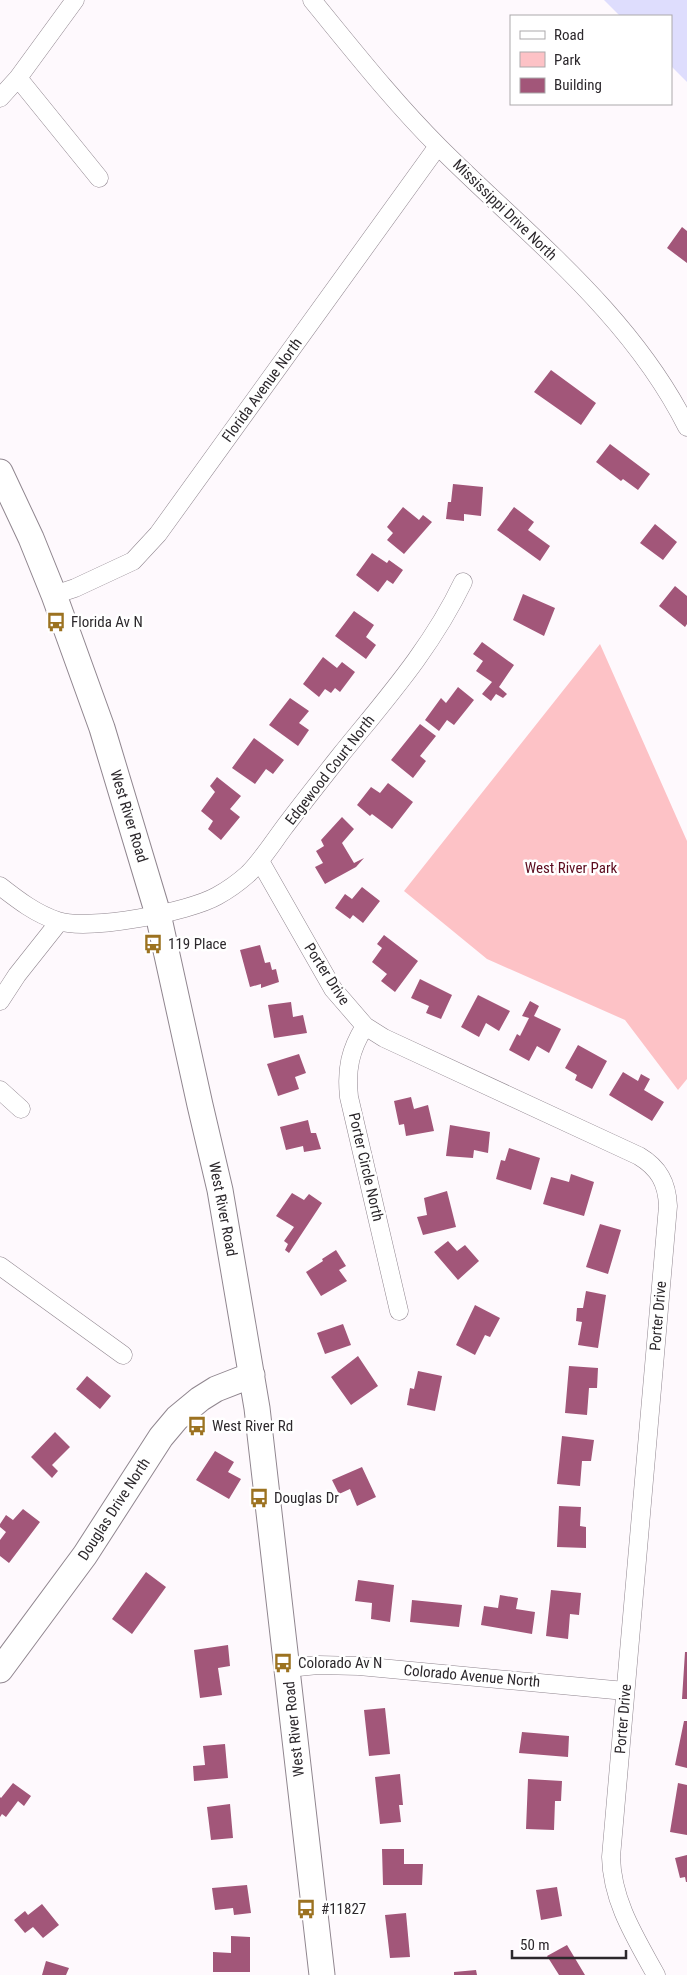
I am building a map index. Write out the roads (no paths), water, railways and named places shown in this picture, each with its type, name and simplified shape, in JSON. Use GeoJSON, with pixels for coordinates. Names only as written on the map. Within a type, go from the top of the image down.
{"type":"FeatureCollection","features":[{"type":"Feature","properties":{"kind":"main road","name":"West River Road"},"geometry":{"type":"LineString","coordinates":[[0,472],[54,595],[102,728],[158,914],[220,1190],[252,1375],[288,1668],[322,1975]]}},
{"type":"Feature","properties":{"kind":"main road","name":"Douglas Drive North"},"geometry":{"type":"LineString","coordinates":[[0,1670],[85,1555],[161,1437],[177,1418],[200,1399],[216,1389],[252,1375]]}},
{"type":"Feature","properties":{"kind":"street"},"geometry":{"type":"LineString","coordinates":[[0,98],[18,78],[75,0]]}},
{"type":"Feature","properties":{"kind":"street","name":"Mississippi Drive North"},"geometry":{"type":"LineString","coordinates":[[312,0],[378,79],[438,146],[563,265],[607,311],[648,363],[687,427]]}},
{"type":"Feature","properties":{"kind":"street"},"geometry":{"type":"LineString","coordinates":[[18,78],[99,178]]}},
{"type":"Feature","properties":{"kind":"street","name":"Florida Avenue North"},"geometry":{"type":"LineString","coordinates":[[54,595],[76,588],[133,561],[158,534],[438,146]]}},
{"type":"Feature","properties":{"kind":"street","name":"Edgewood Court North"},"geometry":{"type":"LineString","coordinates":[[59,922],[98,924],[158,914],[194,905],[216,897],[248,874],[413,666],[448,614],[463,582]]}},
{"type":"Feature","properties":{"kind":"street","name":"Porter Drive"},"geometry":{"type":"LineString","coordinates":[[260,861],[320,970],[346,1006],[366,1026],[384,1038],[650,1162],[656,1169],[667,1191],[668,1206],[611,1857],[611,1875],[621,1910],[656,1975]]}},
{"type":"Feature","properties":{"kind":"street"},"geometry":{"type":"LineString","coordinates":[[0,886],[22,903],[59,922],[17,975],[0,1000]]}},
{"type":"Feature","properties":{"kind":"street","name":"Porter Circle North"},"geometry":{"type":"LineString","coordinates":[[366,1026],[358,1038],[351,1057],[347,1078],[399,1311]]}},
{"type":"Feature","properties":{"kind":"street"},"geometry":{"type":"LineString","coordinates":[[0,1090],[21,1109]]}},
{"type":"Feature","properties":{"kind":"street"},"geometry":{"type":"LineString","coordinates":[[0,1266],[123,1355]]}},
{"type":"Feature","properties":{"kind":"street","name":"Colorado Avenue North"},"geometry":{"type":"LineString","coordinates":[[288,1668],[318,1665],[359,1666],[626,1690]]}},
{"type":"Feature","properties":{"kind":"water"},"geometry":{"type":"Polygon","coordinates":[[[604,0],[687,0],[687,82],[672,67],[672,15],[619,15],[604,0]]]}},
{"type":"Feature","properties":{"kind":"place","name":"Florida Av N"},"geometry":{"type":"Point","coordinates":[56,622]}},
{"type":"Feature","properties":{"kind":"place","name":"119 Place"},"geometry":{"type":"Point","coordinates":[153,944]}},
{"type":"Feature","properties":{"kind":"place","name":"West River Rd"},"geometry":{"type":"Point","coordinates":[197,1426]}},
{"type":"Feature","properties":{"kind":"place","name":"Douglas Dr"},"geometry":{"type":"Point","coordinates":[259,1498]}},
{"type":"Feature","properties":{"kind":"place","name":"Colorado Av N"},"geometry":{"type":"Point","coordinates":[283,1663]}},
{"type":"Feature","properties":{"kind":"place","name":"#11827"},"geometry":{"type":"Point","coordinates":[306,1909]}},
{"type":"Feature","properties":{"kind":"park label","name":"West River Park"},"geometry":{"type":"Point","coordinates":[571,868]}}]}
